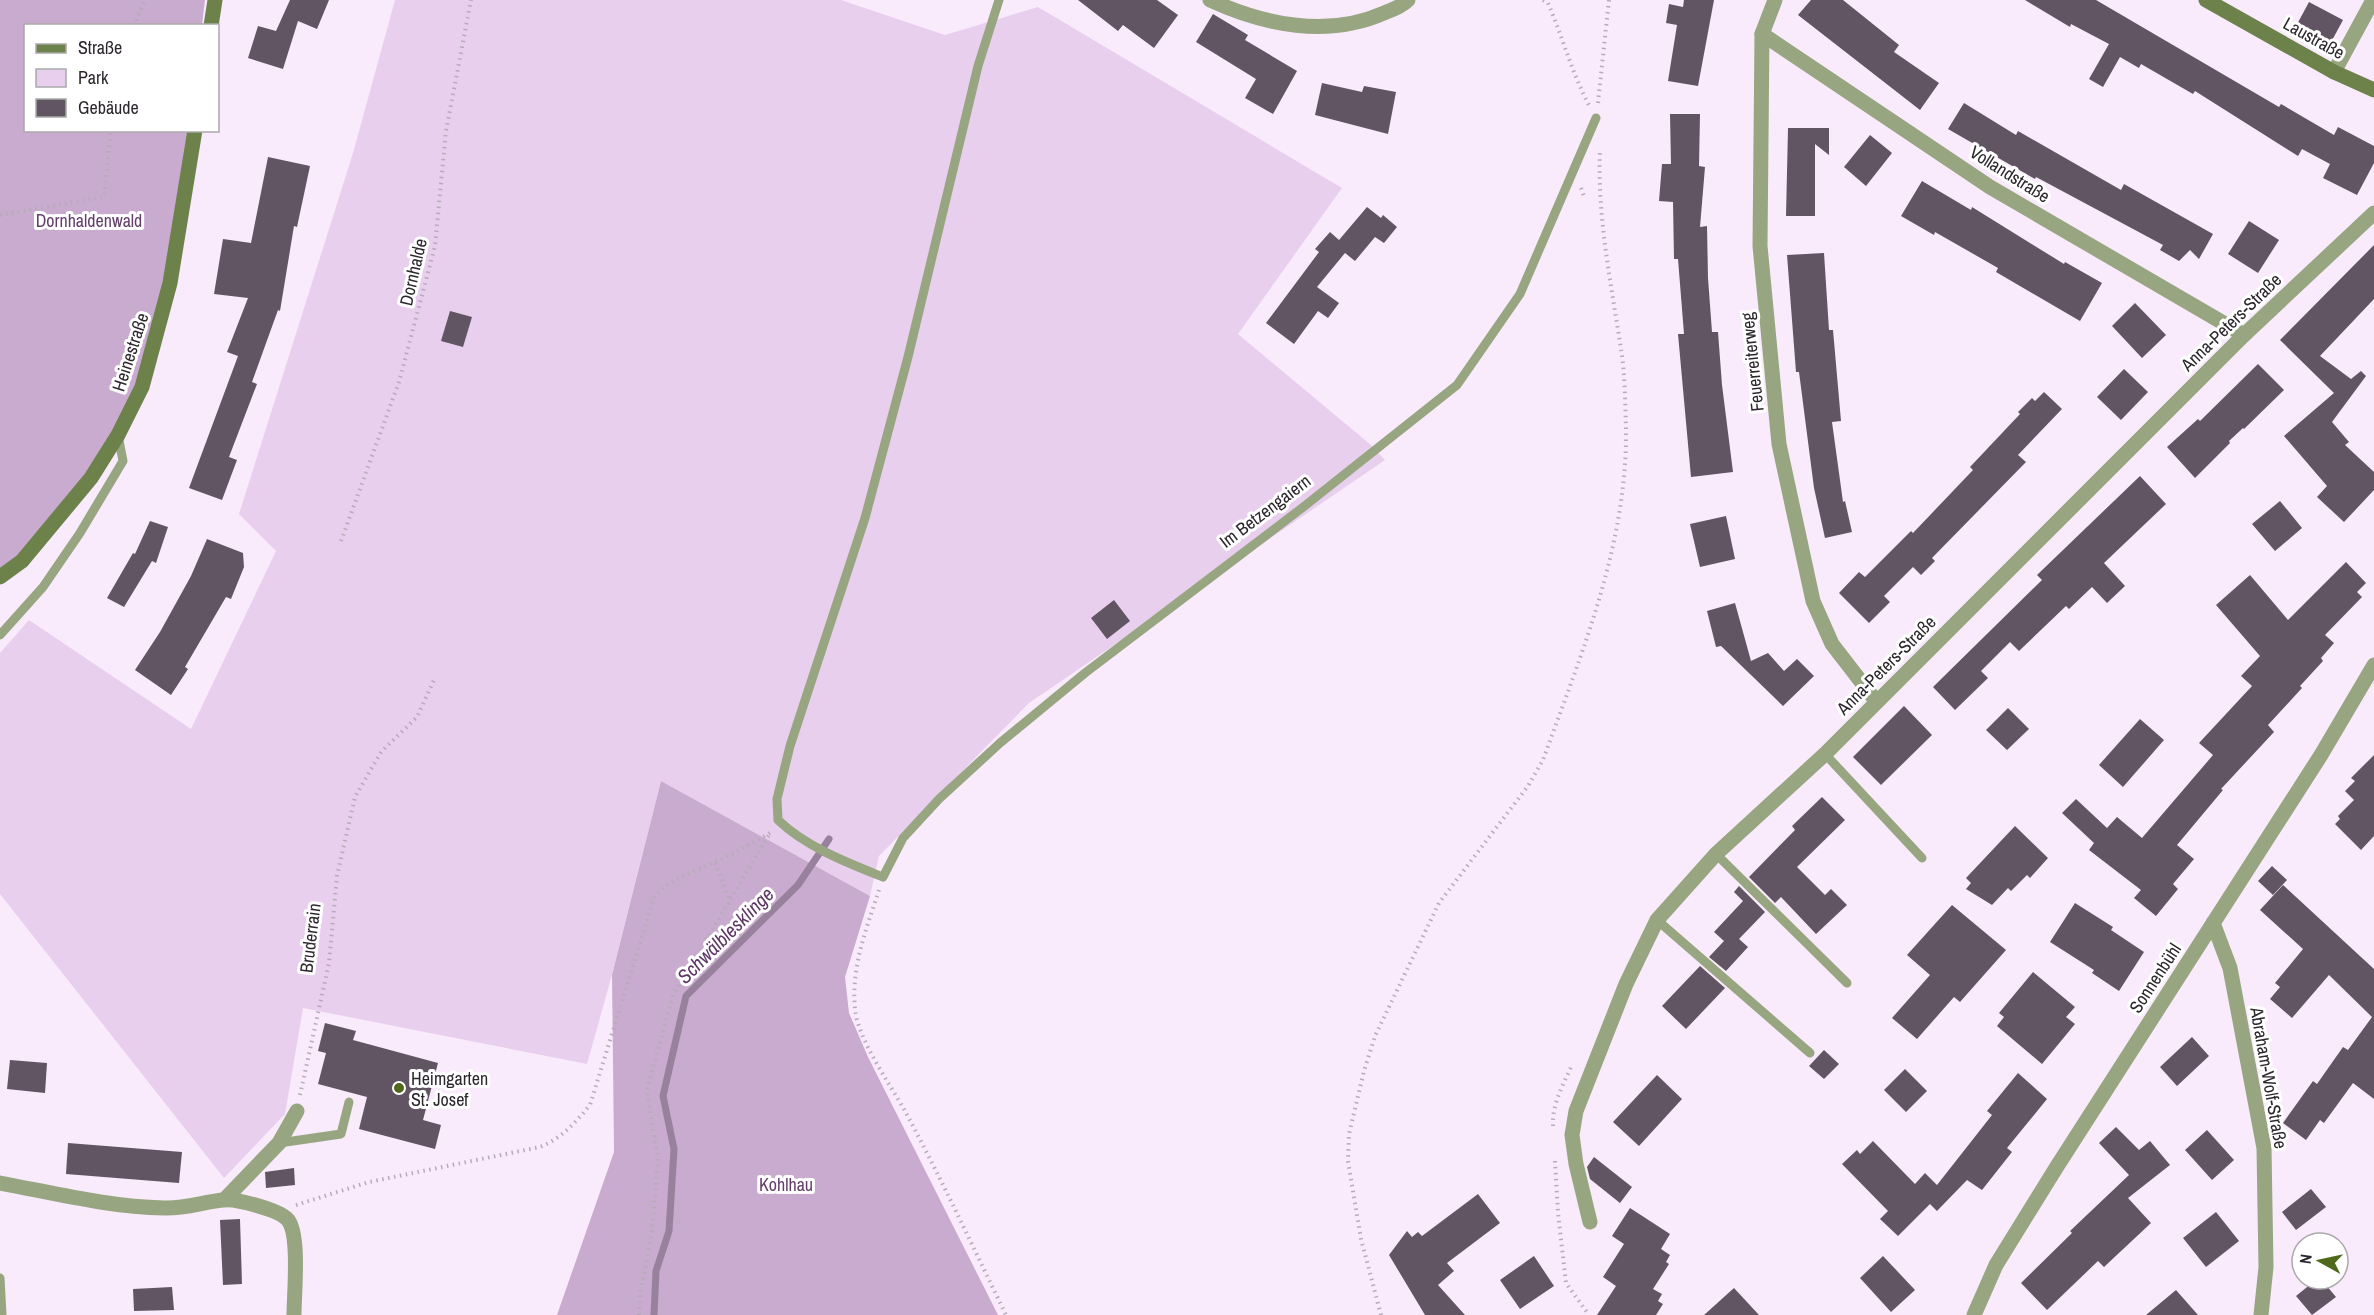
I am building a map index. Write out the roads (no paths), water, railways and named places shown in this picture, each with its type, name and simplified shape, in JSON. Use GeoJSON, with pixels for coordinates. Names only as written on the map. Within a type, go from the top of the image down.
{"type":"FeatureCollection","features":[{"type":"Feature","properties":{"kind":"main road"},"geometry":{"type":"LineString","coordinates":[[211,24],[215,0]]}},
{"type":"Feature","properties":{"kind":"main road","name":"Laustraße"},"geometry":{"type":"LineString","coordinates":[[2206,0],[2334,72],[2374,90]]}},
{"type":"Feature","properties":{"kind":"main road","name":"Heinestraße"},"geometry":{"type":"LineString","coordinates":[[0,577],[22,561],[91,478],[118,435],[142,387],[159,331],[178,242],[195,132]]}},
{"type":"Feature","properties":{"kind":"street"},"geometry":{"type":"LineString","coordinates":[[1210,0],[1281,25],[1321,27],[1366,21],[1403,5],[1408,0]]}},
{"type":"Feature","properties":{"kind":"street","name":"Feuerreiterweg"},"geometry":{"type":"LineString","coordinates":[[1775,0],[1762,34],[1760,246],[1779,444],[1813,601],[1832,644],[1876,701]]}},
{"type":"Feature","properties":{"kind":"street"},"geometry":{"type":"LineString","coordinates":[[2334,72],[2373,0]]}},
{"type":"Feature","properties":{"kind":"street","name":"Vollandstraße"},"geometry":{"type":"LineString","coordinates":[[1762,34],[1990,187],[2244,335]]}},
{"type":"Feature","properties":{"kind":"street","name":"Anna-Peters-Straße"},"geometry":{"type":"LineString","coordinates":[[1590,1222],[1575,1164],[1572,1135],[1576,1112],[1626,984],[1657,920],[1716,854],[1825,754],[2244,335],[2374,213]]}},
{"type":"Feature","properties":{"kind":"street","name":"Sonnenbühl"},"geometry":{"type":"LineString","coordinates":[[1974,1315],[2002,1255],[2321,755],[2374,665]]}},
{"type":"Feature","properties":{"kind":"street","name":"Abraham-Wolf-Straße"},"geometry":{"type":"LineString","coordinates":[[2213,923],[2229,968],[2264,1148],[2266,1266],[2261,1315]]}},
{"type":"Feature","properties":{"kind":"street"},"geometry":{"type":"LineString","coordinates":[[225,1199],[279,1143],[297,1111]]}},
{"type":"Feature","properties":{"kind":"street"},"geometry":{"type":"LineString","coordinates":[[0,1183],[81,1199],[165,1208],[199,1205],[225,1199],[279,1214],[290,1221],[294,1238],[294,1315]]}},
{"type":"Feature","properties":{"kind":"lane","name":"Im Betzengaiern"},"geometry":{"type":"LineString","coordinates":[[999,0],[978,66],[908,357],[865,518],[789,746],[777,799],[778,820],[789,830],[835,856],[883,877],[903,838],[939,799],[1000,743],[1084,673],[1302,508],[1457,386],[1520,294],[1596,118]]}},
{"type":"Feature","properties":{"kind":"lane"},"geometry":{"type":"LineString","coordinates":[[0,635],[44,587],[80,533],[123,461],[118,435]]}},
{"type":"Feature","properties":{"kind":"lane"},"geometry":{"type":"LineString","coordinates":[[1825,754],[1922,858]]}},
{"type":"Feature","properties":{"kind":"lane"},"geometry":{"type":"LineString","coordinates":[[1716,854],[1847,983]]}},
{"type":"Feature","properties":{"kind":"lane"},"geometry":{"type":"LineString","coordinates":[[1657,920],[1810,1053]]}},
{"type":"Feature","properties":{"kind":"lane"},"geometry":{"type":"LineString","coordinates":[[279,1143],[341,1134],[349,1102]]}},
{"type":"Feature","properties":{"kind":"lane"},"geometry":{"type":"LineString","coordinates":[[0,1278],[2,1315]]}},
{"type":"Feature","properties":{"kind":"waterway","name":"Schwälblesklinge"},"geometry":{"type":"LineString","coordinates":[[654,1315],[656,1271],[669,1231],[674,1149],[663,1096],[686,996],[798,885],[829,839]]}},
{"type":"Feature","properties":{"kind":"place","name":"Heimgarten St. Josef"},"geometry":{"type":"Point","coordinates":[399,1088]}},
{"type":"Feature","properties":{"kind":"park label","name":"Dornhaldenwald"},"geometry":{"type":"Point","coordinates":[89,220]}},
{"type":"Feature","properties":{"kind":"park label","name":"Kohlhau"},"geometry":{"type":"Point","coordinates":[786,1184]}}]}
